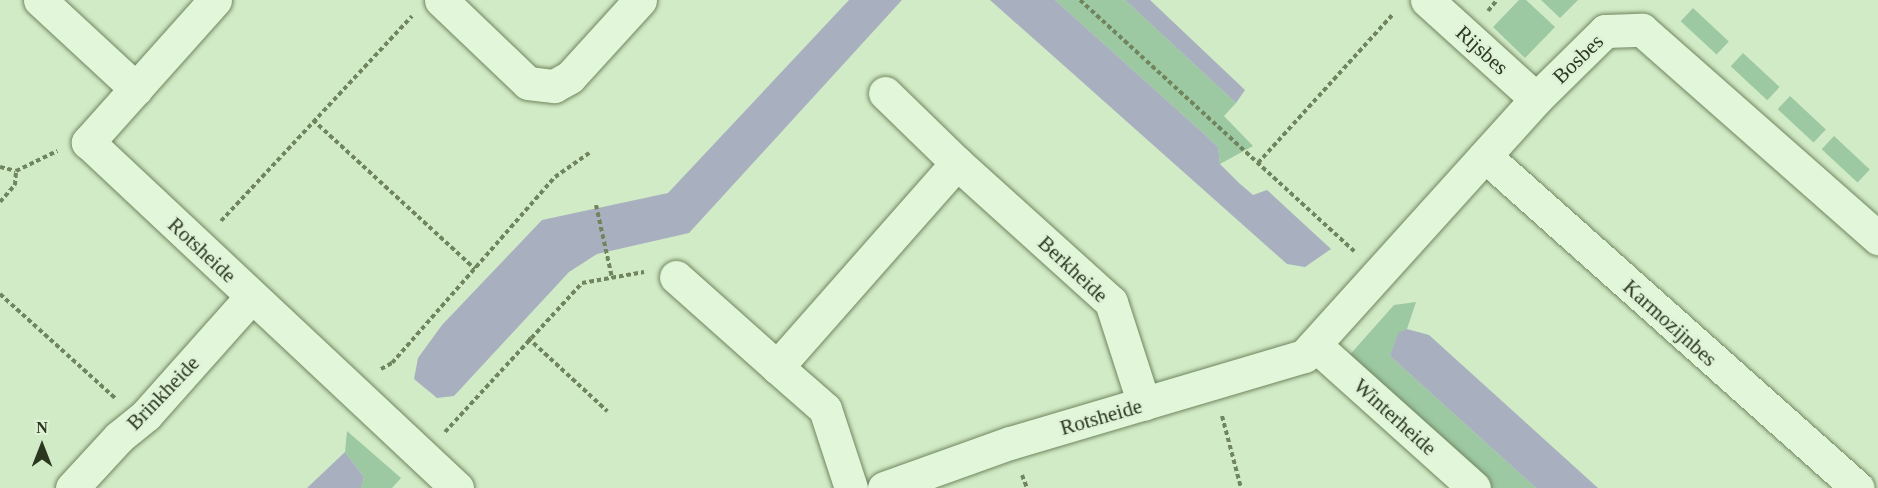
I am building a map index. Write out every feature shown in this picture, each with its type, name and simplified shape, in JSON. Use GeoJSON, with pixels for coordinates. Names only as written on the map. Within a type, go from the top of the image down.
{"type":"FeatureCollection","features":[{"type":"Feature","properties":{"kind":"street"},"geometry":{"type":"LineString","coordinates":[[40,0],[136,88]]}},
{"type":"Feature","properties":{"kind":"street"},"geometry":{"type":"LineString","coordinates":[[87,142],[215,0]]}},
{"type":"Feature","properties":{"kind":"street"},"geometry":{"type":"LineString","coordinates":[[430,4],[528,83],[554,86],[570,77],[640,0]]}},
{"type":"Feature","properties":{"kind":"street","name":"Rijsbes"},"geometry":{"type":"LineString","coordinates":[[1413,4],[1536,99]]}},
{"type":"Feature","properties":{"kind":"street","name":"Bosbes"},"geometry":{"type":"LineString","coordinates":[[1316,346],[1536,99],[1605,31],[1642,30],[1878,238]]}},
{"type":"Feature","properties":{"kind":"street","name":"Berkheide"},"geometry":{"type":"LineString","coordinates":[[885,93],[957,163],[1111,302],[1144,404]]}},
{"type":"Feature","properties":{"kind":"street","name":"Rotsheide"},"geometry":{"type":"LineString","coordinates":[[87,142],[457,488]]}},
{"type":"Feature","properties":{"kind":"street","name":"Karmozijnbes"},"geometry":{"type":"LineString","coordinates":[[1485,156],[1857,488]]}},
{"type":"Feature","properties":{"kind":"street"},"geometry":{"type":"LineString","coordinates":[[777,367],[957,163]]}},
{"type":"Feature","properties":{"kind":"street"},"geometry":{"type":"LineString","coordinates":[[675,277],[825,409],[850,488]]}},
{"type":"Feature","properties":{"kind":"street","name":"Brinkheide"},"geometry":{"type":"LineString","coordinates":[[72,488],[140,421],[252,296]]}},
{"type":"Feature","properties":{"kind":"street","name":"Rotsheide"},"geometry":{"type":"LineString","coordinates":[[884,488],[1010,443],[1298,359],[1316,346]]}},
{"type":"Feature","properties":{"kind":"street","name":"Winterheide"},"geometry":{"type":"LineString","coordinates":[[1316,346],[1474,488]]}},
{"type":"Feature","properties":{"kind":"path"},"geometry":{"type":"LineString","coordinates":[[1080,0],[1380,275]]}},
{"type":"Feature","properties":{"kind":"path"},"geometry":{"type":"LineString","coordinates":[[198,247],[313,120],[430,4]]}},
{"type":"Feature","properties":{"kind":"path"},"geometry":{"type":"LineString","coordinates":[[1258,163],[1413,4]]}},
{"type":"Feature","properties":{"kind":"path"},"geometry":{"type":"LineString","coordinates":[[313,120],[475,269]]}},
{"type":"Feature","properties":{"kind":"path"},"geometry":{"type":"LineString","coordinates":[[0,167],[16,171],[40,156],[87,142]]}},
{"type":"Feature","properties":{"kind":"path"},"geometry":{"type":"LineString","coordinates":[[349,388],[392,363],[555,177],[589,153]]}},
{"type":"Feature","properties":{"kind":"path"},"geometry":{"type":"LineString","coordinates":[[0,202],[15,185],[16,171]]}},
{"type":"Feature","properties":{"kind":"path"},"geometry":{"type":"LineString","coordinates":[[596,205],[612,278]]}},
{"type":"Feature","properties":{"kind":"path"},"geometry":{"type":"LineString","coordinates":[[425,458],[528,338],[582,283],[658,269],[675,277]]}},
{"type":"Feature","properties":{"kind":"path"},"geometry":{"type":"LineString","coordinates":[[0,294],[140,421]]}},
{"type":"Feature","properties":{"kind":"path"},"geometry":{"type":"LineString","coordinates":[[528,338],[607,411]]}},
{"type":"Feature","properties":{"kind":"path"},"geometry":{"type":"LineString","coordinates":[[1214,384],[1241,488]]}},
{"type":"Feature","properties":{"kind":"green space"},"geometry":{"type":"Polygon","coordinates":[[[1055,0],[1125,0],[1236,103],[1224,116],[1253,146],[1220,164],[1218,147],[1055,0]]]}},
{"type":"Feature","properties":{"kind":"green space"},"geometry":{"type":"Polygon","coordinates":[[[1519,0],[1526,0],[1555,27],[1525,58],[1493,27],[1519,0]]]}},
{"type":"Feature","properties":{"kind":"green space"},"geometry":{"type":"Polygon","coordinates":[[[1541,0],[1578,0],[1560,18],[1541,0]]]}},
{"type":"Feature","properties":{"kind":"green space"},"geometry":{"type":"Polygon","coordinates":[[[1693,8],[1729,41],[1717,55],[1681,21],[1693,8]]]}},
{"type":"Feature","properties":{"kind":"green space"},"geometry":{"type":"Polygon","coordinates":[[[1743,53],[1780,87],[1767,100],[1731,66],[1743,53]]]}},
{"type":"Feature","properties":{"kind":"green space"},"geometry":{"type":"Polygon","coordinates":[[[1790,96],[1826,129],[1814,143],[1778,109],[1790,96]]]}},
{"type":"Feature","properties":{"kind":"green space"},"geometry":{"type":"Polygon","coordinates":[[[1834,136],[1870,169],[1858,183],[1822,149],[1834,136]]]}},
{"type":"Feature","properties":{"kind":"green space"},"geometry":{"type":"Polygon","coordinates":[[[1416,302],[1407,329],[1398,334],[1390,356],[1536,488],[1490,488],[1346,359],[1394,305],[1416,302]]]}},
{"type":"Feature","properties":{"kind":"green space"},"geometry":{"type":"Polygon","coordinates":[[[347,431],[401,478],[392,488],[361,488],[364,477],[345,452],[347,431]]]}},
{"type":"Feature","properties":{"kind":"water"},"geometry":{"type":"Polygon","coordinates":[[[849,0],[902,0],[689,233],[597,254],[569,272],[454,396],[437,398],[414,379],[418,358],[442,325],[542,220],[668,193],[849,0]]]}},
{"type":"Feature","properties":{"kind":"water"},"geometry":{"type":"Polygon","coordinates":[[[990,0],[1055,0],[1218,147],[1220,164],[1239,183],[1253,195],[1267,190],[1331,249],[1305,267],[1287,264],[990,0]]]}},
{"type":"Feature","properties":{"kind":"water"},"geometry":{"type":"Polygon","coordinates":[[[1125,0],[1150,0],[1245,90],[1236,103],[1125,0]]]}},
{"type":"Feature","properties":{"kind":"water"},"geometry":{"type":"Polygon","coordinates":[[[1407,329],[1429,335],[1598,488],[1536,488],[1390,356],[1398,333],[1407,329]]]}},
{"type":"Feature","properties":{"kind":"water"},"geometry":{"type":"Polygon","coordinates":[[[345,452],[364,477],[361,488],[307,488],[345,452]]]}}]}
